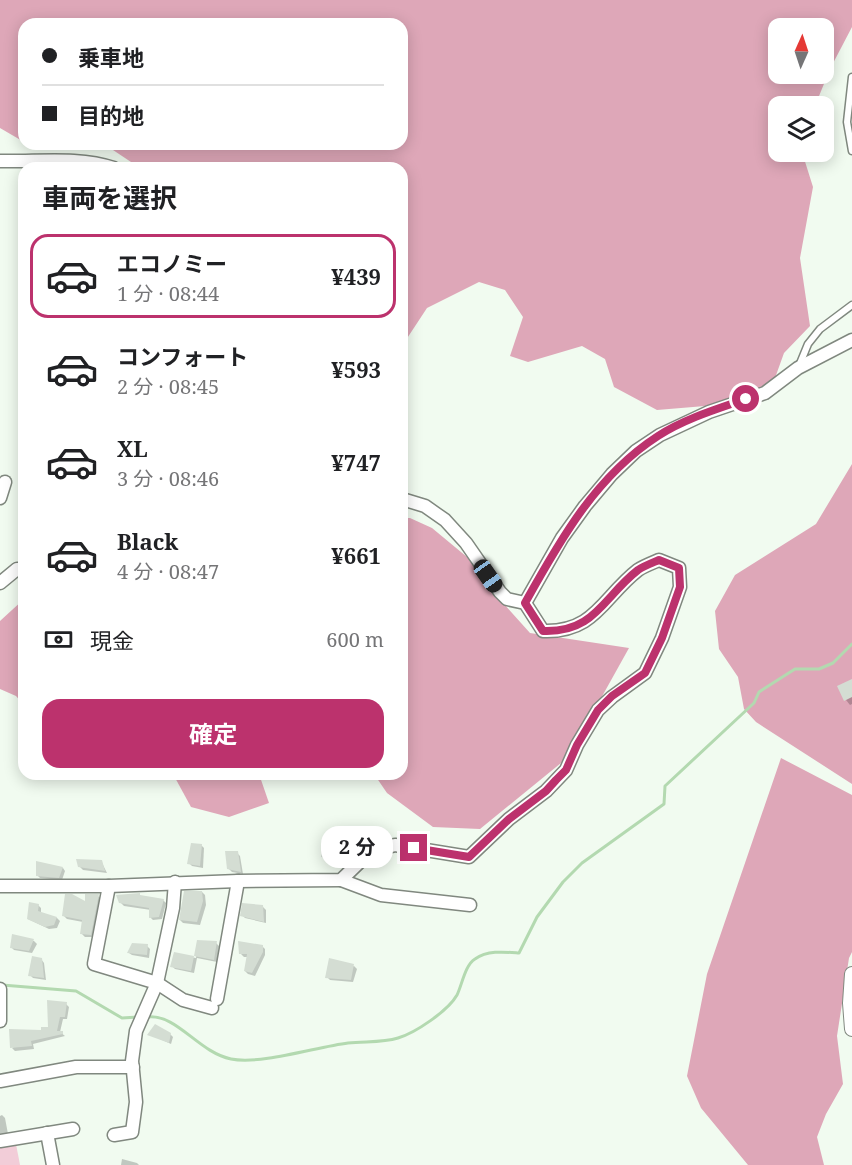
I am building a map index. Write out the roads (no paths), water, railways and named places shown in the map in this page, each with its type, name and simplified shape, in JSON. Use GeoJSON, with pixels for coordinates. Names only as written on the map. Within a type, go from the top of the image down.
{"type":"FeatureCollection","features":[{"type":"Feature","properties":{"kind":"street"},"geometry":{"type":"LineString","coordinates":[[0,161],[83,162]]}},
{"type":"Feature","properties":{"kind":"street"},"geometry":{"type":"LineString","coordinates":[[525,603],[562,537],[612,474],[636,451],[660,435],[709,412],[765,393],[798,368],[852,340]]}},
{"type":"Feature","properties":{"kind":"street"},"geometry":{"type":"LineString","coordinates":[[0,498],[5,482]]}},
{"type":"Feature","properties":{"kind":"street"},"geometry":{"type":"LineString","coordinates":[[341,880],[370,852],[395,845],[469,857],[509,819],[546,791],[566,770],[577,745],[598,710],[612,696],[645,673],[662,638],[680,587],[679,568],[659,560],[639,569],[587,621],[559,632],[543,631],[525,603],[507,599],[500,592],[466,543],[445,520],[425,506],[408,501]]}},
{"type":"Feature","properties":{"kind":"street"},"geometry":{"type":"LineString","coordinates":[[0,583],[17,569]]}},
{"type":"Feature","properties":{"kind":"street"},"geometry":{"type":"LineString","coordinates":[[109,886],[94,964],[158,983],[183,1000],[214,1004],[238,880]]}},
{"type":"Feature","properties":{"kind":"street"},"geometry":{"type":"LineString","coordinates":[[0,886],[109,886],[238,880],[341,880],[381,896],[470,905]]}},
{"type":"Feature","properties":{"kind":"street"},"geometry":{"type":"LineString","coordinates":[[114,1135],[132,1132],[136,1102],[133,1066],[136,1031],[158,983],[173,908],[175,882]]}},
{"type":"Feature","properties":{"kind":"street"},"geometry":{"type":"LineString","coordinates":[[852,974],[850,1003],[852,1029]]}},
{"type":"Feature","properties":{"kind":"street"},"geometry":{"type":"LineString","coordinates":[[0,989],[0,1021]]}},
{"type":"Feature","properties":{"kind":"street"},"geometry":{"type":"LineString","coordinates":[[0,1081],[76,1067],[133,1066]]}},
{"type":"Feature","properties":{"kind":"street"},"geometry":{"type":"LineString","coordinates":[[0,1141],[73,1129]]}},
{"type":"Feature","properties":{"kind":"street"},"geometry":{"type":"LineString","coordinates":[[47,1133],[53,1165]]}},
{"type":"Feature","properties":{"kind":"lane"},"geometry":{"type":"LineString","coordinates":[[852,77],[847,122],[852,151]]}},
{"type":"Feature","properties":{"kind":"lane"},"geometry":{"type":"LineString","coordinates":[[798,368],[808,344],[820,329],[852,305]]}},
{"type":"Feature","properties":{"kind":"waterway"},"geometry":{"type":"LineString","coordinates":[[148,1017],[169,1021],[219,1055],[243,1060],[273,1058],[348,1043],[386,1041],[413,1031],[430,1021],[453,1001],[469,966],[475,959],[491,953],[519,953],[537,917],[563,882],[582,863],[664,804],[665,786],[754,703],[759,692],[795,669],[819,669],[833,663],[852,644]]}},
{"type":"Feature","properties":{"kind":"waterway"},"geometry":{"type":"LineString","coordinates":[[2,985],[76,991],[122,1018],[138,1017]]}}]}
